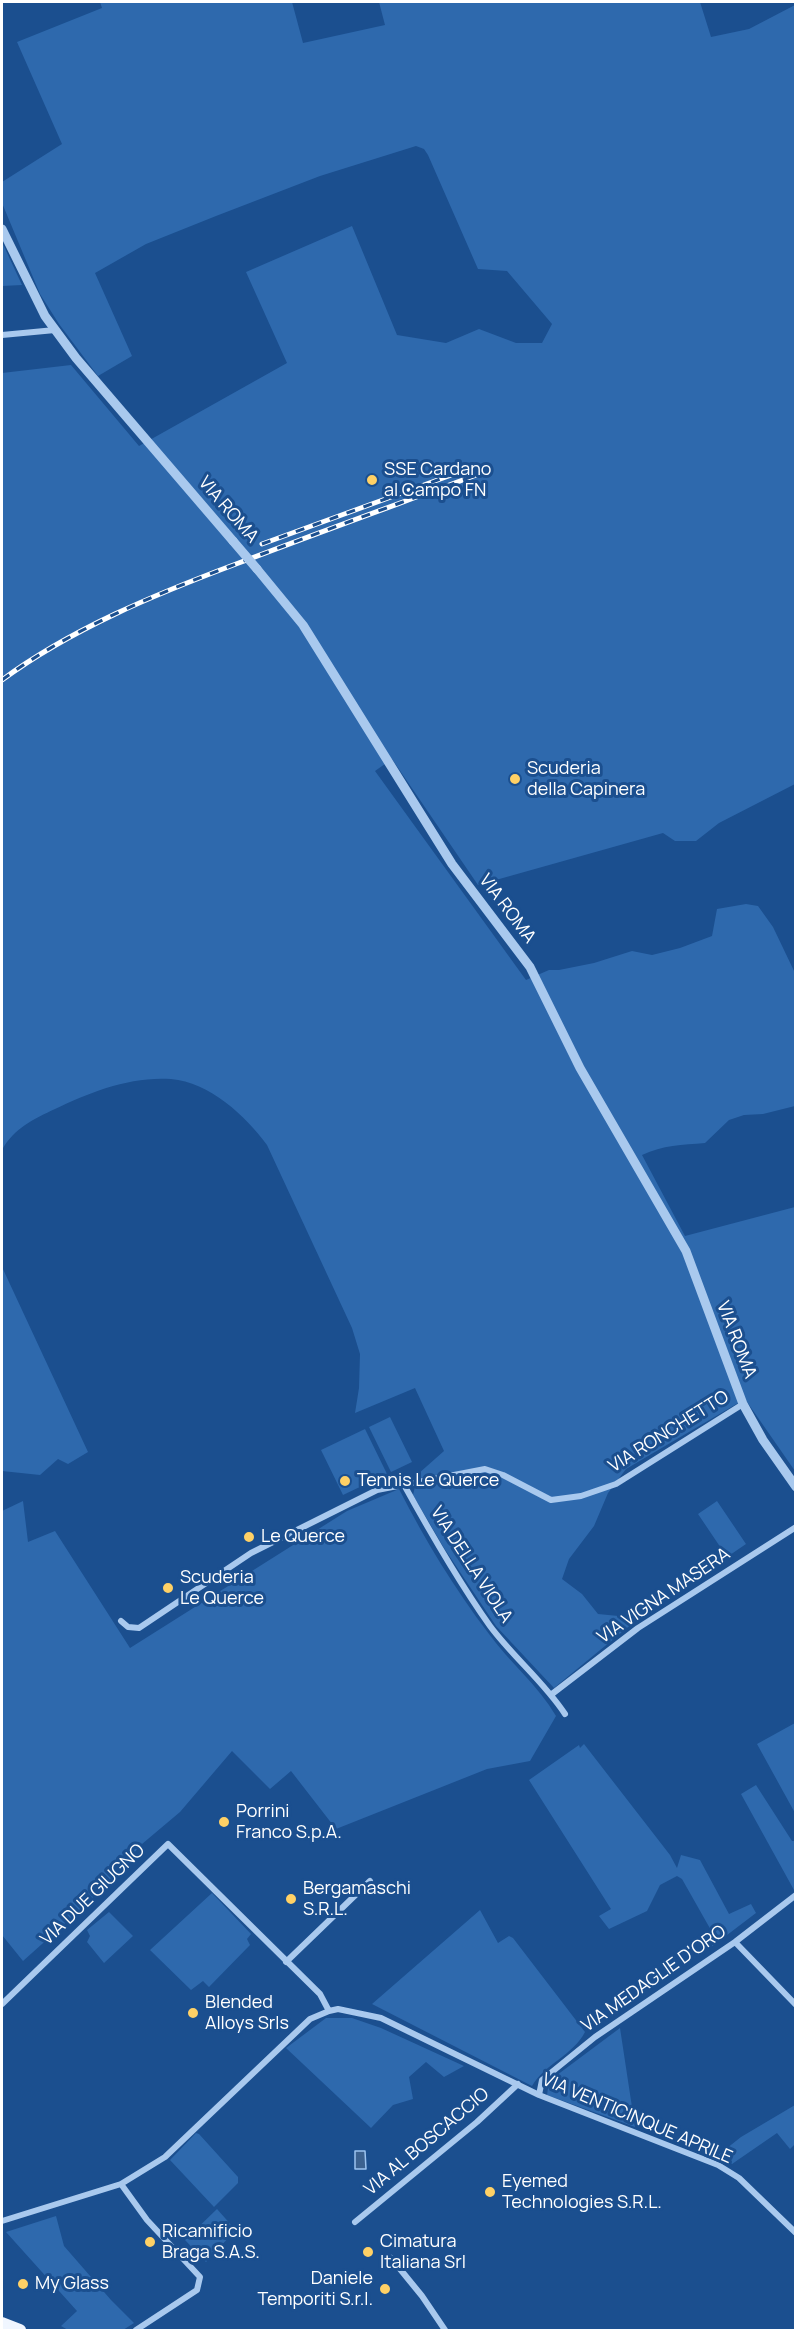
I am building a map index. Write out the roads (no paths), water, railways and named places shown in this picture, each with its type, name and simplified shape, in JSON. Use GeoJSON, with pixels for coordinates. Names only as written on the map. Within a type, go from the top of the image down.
{"type":"FeatureCollection","features":[{"type":"Feature","properties":{"kind":"main road"},"geometry":{"type":"LineString","coordinates":[[2,2323],[20,2331]]}},
{"type":"Feature","properties":{"kind":"street","name":"VIA ROMA"},"geometry":{"type":"LineString","coordinates":[[2,229],[54,330],[303,625],[452,864],[530,967],[580,1068],[686,1251],[743,1404],[763,1440],[795,1487]]}},
{"type":"Feature","properties":{"kind":"street"},"geometry":{"type":"LineString","coordinates":[[2,335],[54,330]]}},
{"type":"Feature","properties":{"kind":"street","name":"VIA RONCHETTO"},"geometry":{"type":"LineString","coordinates":[[121,1621],[128,1627],[139,1628],[251,1554],[378,1490],[403,1483],[485,1469],[503,1475],[551,1500],[581,1496],[616,1484],[743,1404]]}},
{"type":"Feature","properties":{"kind":"street","name":"VIA DELLA VIOLA"},"geometry":{"type":"LineString","coordinates":[[403,1483],[441,1551],[492,1628],[552,1694],[565,1714]]}},
{"type":"Feature","properties":{"kind":"street","name":"VIA VIGNA MASERA"},"geometry":{"type":"LineString","coordinates":[[552,1694],[638,1628],[795,1527]]}},
{"type":"Feature","properties":{"kind":"street","name":"VIA DUE GIUGNO"},"geometry":{"type":"LineString","coordinates":[[2,2004],[168,1844],[320,1994],[329,2010]]}},
{"type":"Feature","properties":{"kind":"street"},"geometry":{"type":"LineString","coordinates":[[286,1962],[370,1881]]}},
{"type":"Feature","properties":{"kind":"street","name":"VIA MEDAGLIE D'ORO"},"geometry":{"type":"LineString","coordinates":[[539,2095],[543,2080],[595,2037],[735,1942],[795,1895]]}},
{"type":"Feature","properties":{"kind":"street"},"geometry":{"type":"LineString","coordinates":[[735,1942],[795,2005]]}},
{"type":"Feature","properties":{"kind":"street"},"geometry":{"type":"LineString","coordinates":[[2,2221],[18,2218],[121,2184],[165,2157],[310,2019],[329,2010]]}},
{"type":"Feature","properties":{"kind":"street","name":"VIA VENTICINQUE APRILE"},"geometry":{"type":"LineString","coordinates":[[329,2010],[351,2011],[381,2018],[539,2095],[718,2165],[739,2178],[795,2233]]}},
{"type":"Feature","properties":{"kind":"street","name":"VIA AL BOSCACCIO"},"geometry":{"type":"LineString","coordinates":[[355,2222],[477,2122],[518,2084]]}},
{"type":"Feature","properties":{"kind":"street"},"geometry":{"type":"LineString","coordinates":[[121,2184],[147,2220],[200,2277],[197,2290],[136,2331]]}},
{"type":"Feature","properties":{"kind":"street"},"geometry":{"type":"LineString","coordinates":[[391,2258],[422,2296],[445,2331]]}},
{"type":"Feature","properties":{"kind":"railway"},"geometry":{"type":"LineString","coordinates":[[262,544],[476,466]]}},
{"type":"Feature","properties":{"kind":"railway"},"geometry":{"type":"LineString","coordinates":[[2,680],[56,645],[145,600],[266,552],[479,474]]}},
{"type":"Feature","properties":{"kind":"place","name":"SSE Cardano al Campo FN"},"geometry":{"type":"Point","coordinates":[372,480]}},
{"type":"Feature","properties":{"kind":"place","name":"Scuderia della Capinera"},"geometry":{"type":"Point","coordinates":[515,779]}},
{"type":"Feature","properties":{"kind":"place","name":"Tennis Le Querce"},"geometry":{"type":"Point","coordinates":[345,1481]}},
{"type":"Feature","properties":{"kind":"place","name":"Le Querce"},"geometry":{"type":"Point","coordinates":[249,1537]}},
{"type":"Feature","properties":{"kind":"place","name":"Scuderia Le Querce"},"geometry":{"type":"Point","coordinates":[168,1588]}},
{"type":"Feature","properties":{"kind":"place","name":"Porrini Franco S.p.A."},"geometry":{"type":"Point","coordinates":[224,1822]}},
{"type":"Feature","properties":{"kind":"place","name":"Bergamaschi S.R.L."},"geometry":{"type":"Point","coordinates":[291,1899]}},
{"type":"Feature","properties":{"kind":"place","name":"Blended Alloys Srls"},"geometry":{"type":"Point","coordinates":[193,2013]}},
{"type":"Feature","properties":{"kind":"place","name":"Eyemed Technologies S.R.L."},"geometry":{"type":"Point","coordinates":[490,2192]}},
{"type":"Feature","properties":{"kind":"place","name":"Ricamificio Braga S.A.S."},"geometry":{"type":"Point","coordinates":[150,2242]}},
{"type":"Feature","properties":{"kind":"place","name":"Cimatura Italiana Srl"},"geometry":{"type":"Point","coordinates":[368,2252]}},
{"type":"Feature","properties":{"kind":"place","name":"My Glass"},"geometry":{"type":"Point","coordinates":[23,2284]}},
{"type":"Feature","properties":{"kind":"place","name":"Daniele Temporiti S.r.l."},"geometry":{"type":"Point","coordinates":[385,2289]}}]}
